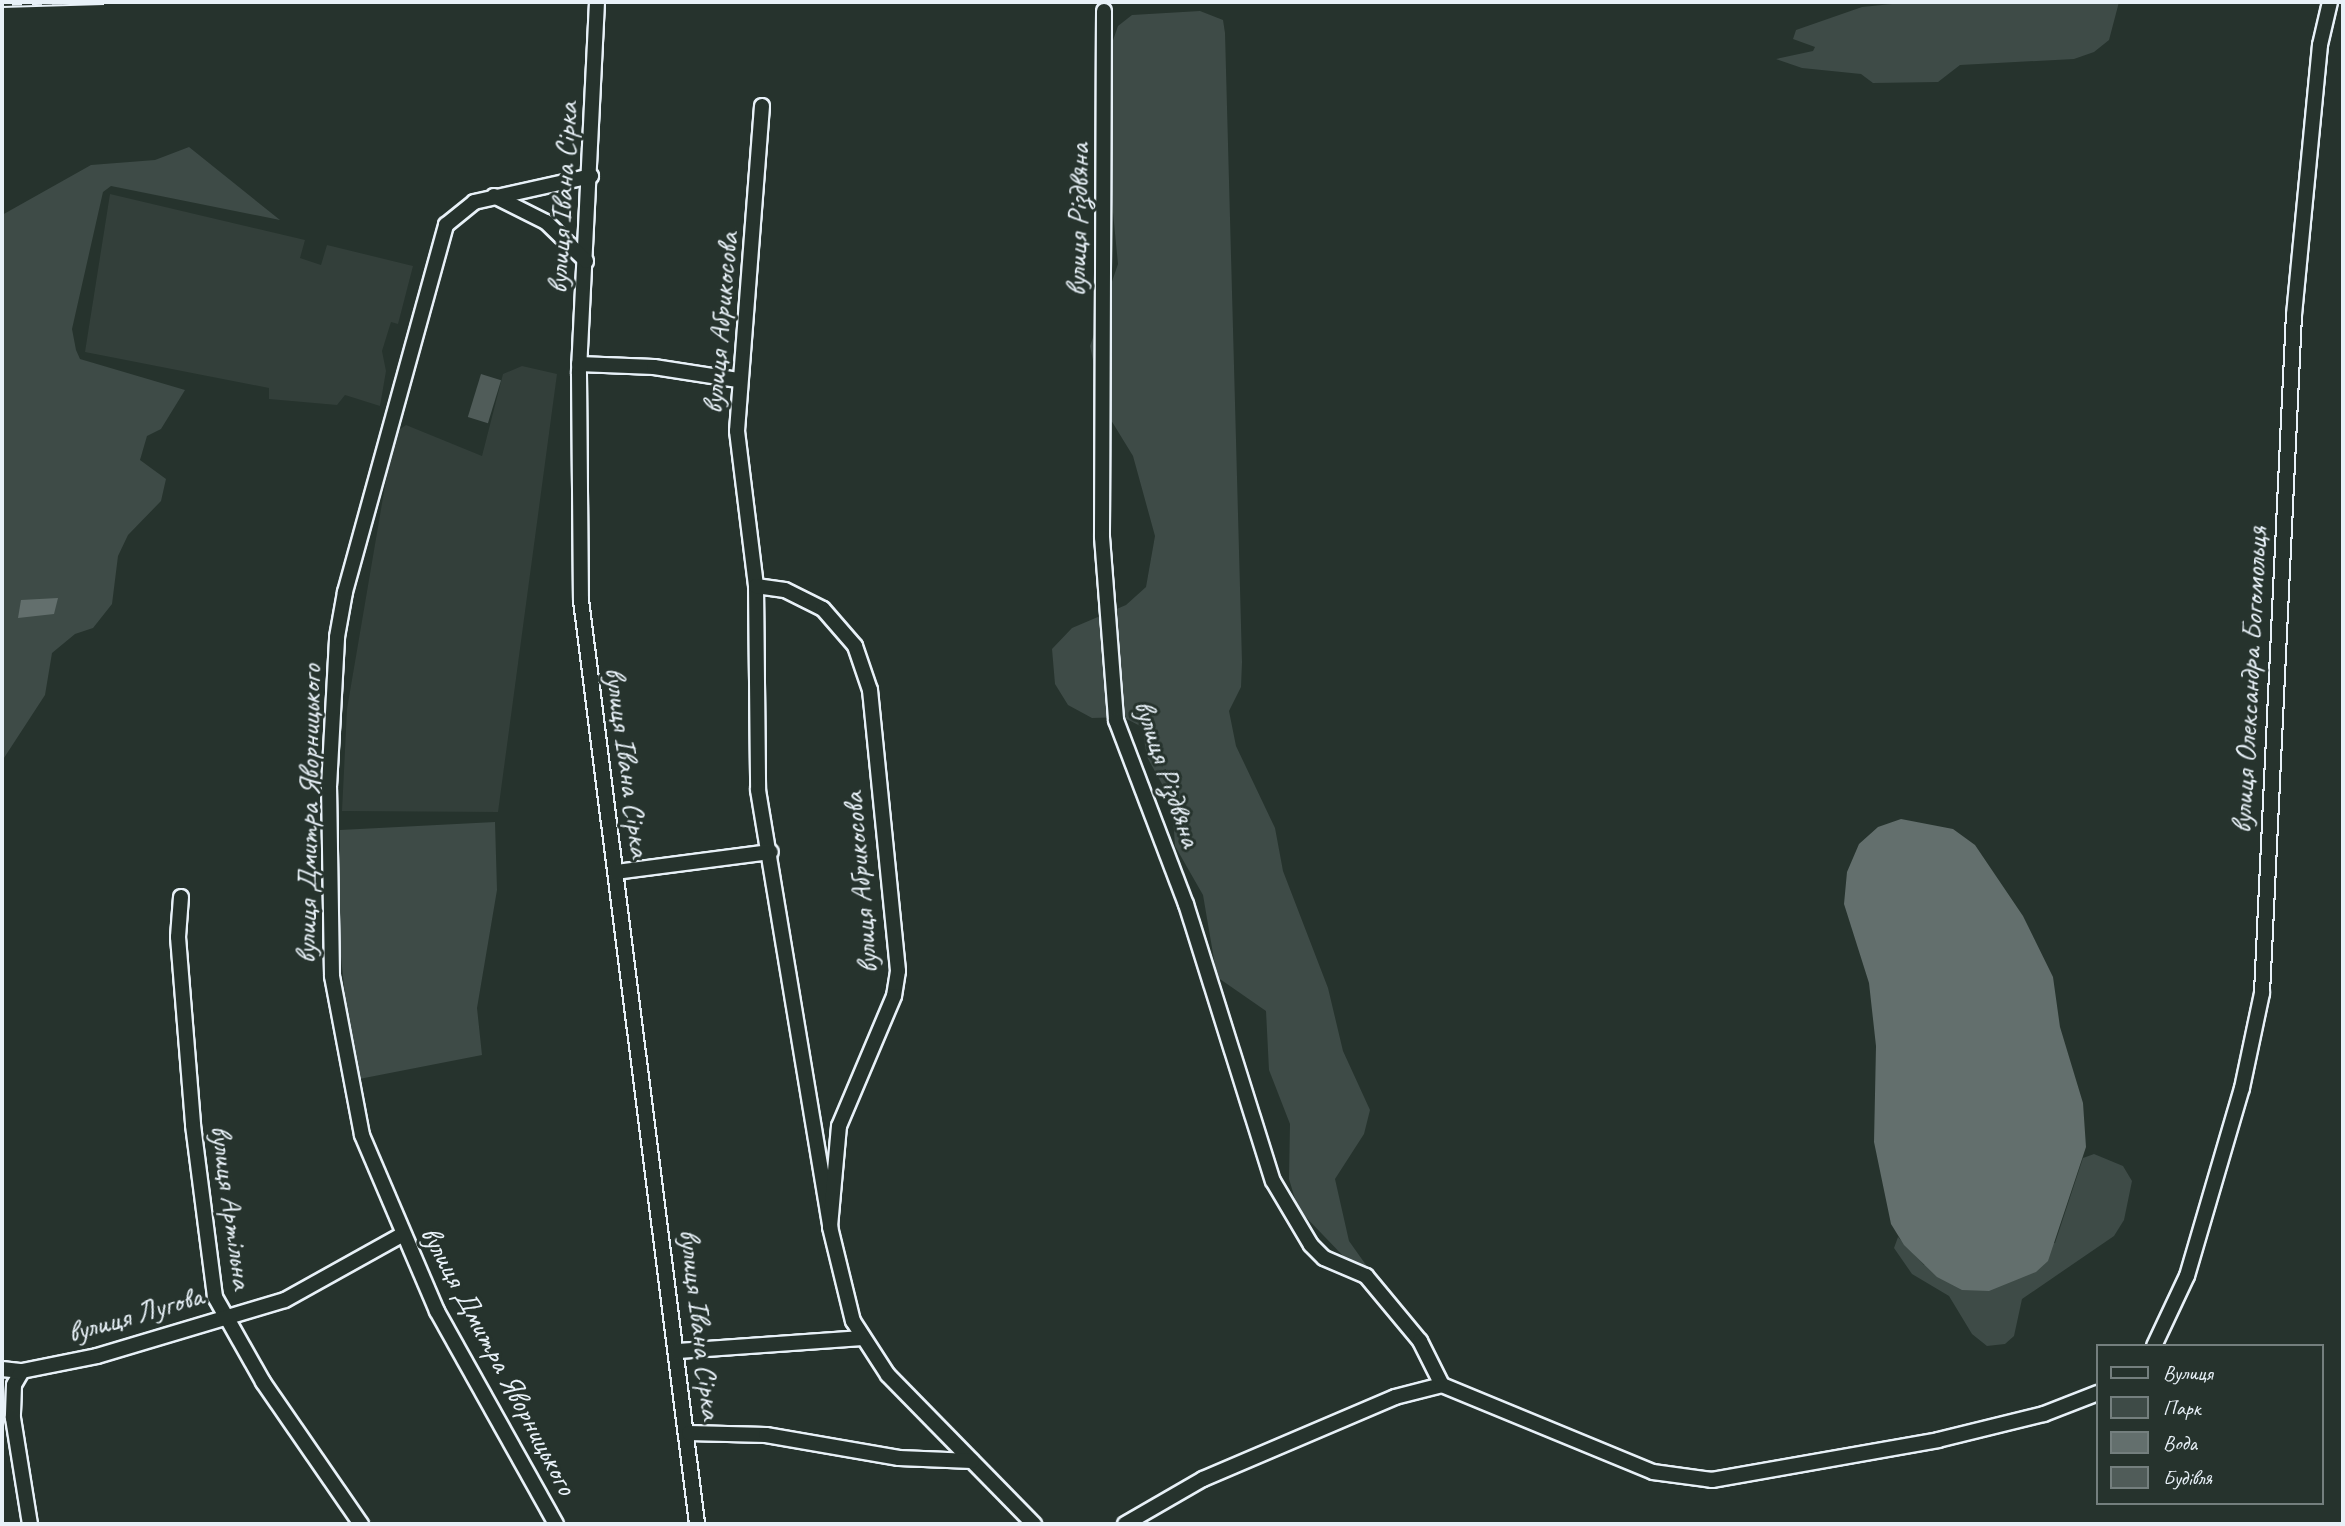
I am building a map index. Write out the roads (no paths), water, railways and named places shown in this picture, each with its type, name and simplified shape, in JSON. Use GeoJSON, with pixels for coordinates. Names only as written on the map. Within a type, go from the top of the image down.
{"type":"FeatureCollection","features":[{"type":"Feature","properties":{"kind":"street","name":"вулиця Івана Сірка"},"geometry":{"type":"LineString","coordinates":[[597,2],[591,176],[579,364],[581,600],[689,1433],[697,1524]]}},
{"type":"Feature","properties":{"kind":"street","name":"вулиця Олександра Богомольця"},"geometry":{"type":"LineString","coordinates":[[2155,1344],[2187,1276],[2242,1088],[2262,993],[2294,316],[2320,45],[2330,2]]}},
{"type":"Feature","properties":{"kind":"street","name":"вулиця Різдвяна"},"geometry":{"type":"LineString","coordinates":[[1104,11],[1102,537],[1115,720],[1186,904],[1273,1181],[1311,1245],[1330,1262],[1366,1276],[1420,1341],[1442,1385]]}},
{"type":"Feature","properties":{"kind":"street","name":"вулиця Абрикосова"},"geometry":{"type":"LineString","coordinates":[[762,106],[738,380],[742,499],[756,586],[758,790],[771,852],[830,1227],[853,1321],[888,1375],[1034,1524]]}},
{"type":"Feature","properties":{"kind":"street","name":"вулиця Дмитра Яворницького"},"geometry":{"type":"LineString","coordinates":[[556,1524],[437,1311],[401,1235],[362,1135],[335,1012],[329,787],[337,637],[446,225],[460,208],[494,197],[591,176]]}},
{"type":"Feature","properties":{"kind":"street"},"geometry":{"type":"LineString","coordinates":[[494,197],[546,222],[586,261]]}},
{"type":"Feature","properties":{"kind":"street"},"geometry":{"type":"LineString","coordinates":[[579,364],[654,367],[738,380]]}},
{"type":"Feature","properties":{"kind":"street","name":"вулиця Абрикосова"},"geometry":{"type":"LineString","coordinates":[[756,586],[785,590],[823,609],[863,662],[890,866],[898,971],[894,996],[842,1111],[830,1227]]}},
{"type":"Feature","properties":{"kind":"street"},"geometry":{"type":"LineString","coordinates":[[616,872],[771,852]]}},
{"type":"Feature","properties":{"kind":"street","name":"вулиця Артільна"},"geometry":{"type":"LineString","coordinates":[[181,897],[178,936],[193,1125],[209,1271],[225,1315],[263,1382],[361,1524]]}},
{"type":"Feature","properties":{"kind":"street","name":"вулиця Лугова"},"geometry":{"type":"LineString","coordinates":[[2,1369],[22,1371],[97,1356],[317,1286],[401,1235]]}},
{"type":"Feature","properties":{"kind":"street"},"geometry":{"type":"LineString","coordinates":[[678,1351],[863,1338]]}},
{"type":"Feature","properties":{"kind":"street"},"geometry":{"type":"LineString","coordinates":[[22,1371],[14,1385],[13,1418],[30,1524]]}},
{"type":"Feature","properties":{"kind":"street"},"geometry":{"type":"LineString","coordinates":[[1125,1524],[1203,1479],[1395,1397],[1442,1385],[1646,1469],[1712,1480],[1938,1440],[2044,1414],[2096,1394]]}},
{"type":"Feature","properties":{"kind":"street"},"geometry":{"type":"LineString","coordinates":[[689,1433],[766,1435],[899,1458],[972,1461]]}},
{"type":"Feature","properties":{"kind":"water"},"geometry":{"type":"Polygon","coordinates":[[[58,598],[54,614],[18,618],[21,600],[58,598]]]}},
{"type":"Feature","properties":{"kind":"water"},"geometry":{"type":"Polygon","coordinates":[[[1901,819],[1953,829],[1975,845],[2023,916],[2053,977],[2060,1027],[2083,1103],[2086,1147],[2048,1261],[2036,1272],[1989,1291],[1962,1290],[1937,1277],[1904,1245],[1891,1224],[1874,1142],[1876,1046],[1869,983],[1844,904],[1847,872],[1859,844],[1878,827],[1901,819]]]}},
{"type":"Feature","properties":{"kind":"railway"},"geometry":{"type":"LineString","coordinates":[[2,5],[104,2]]}}]}
